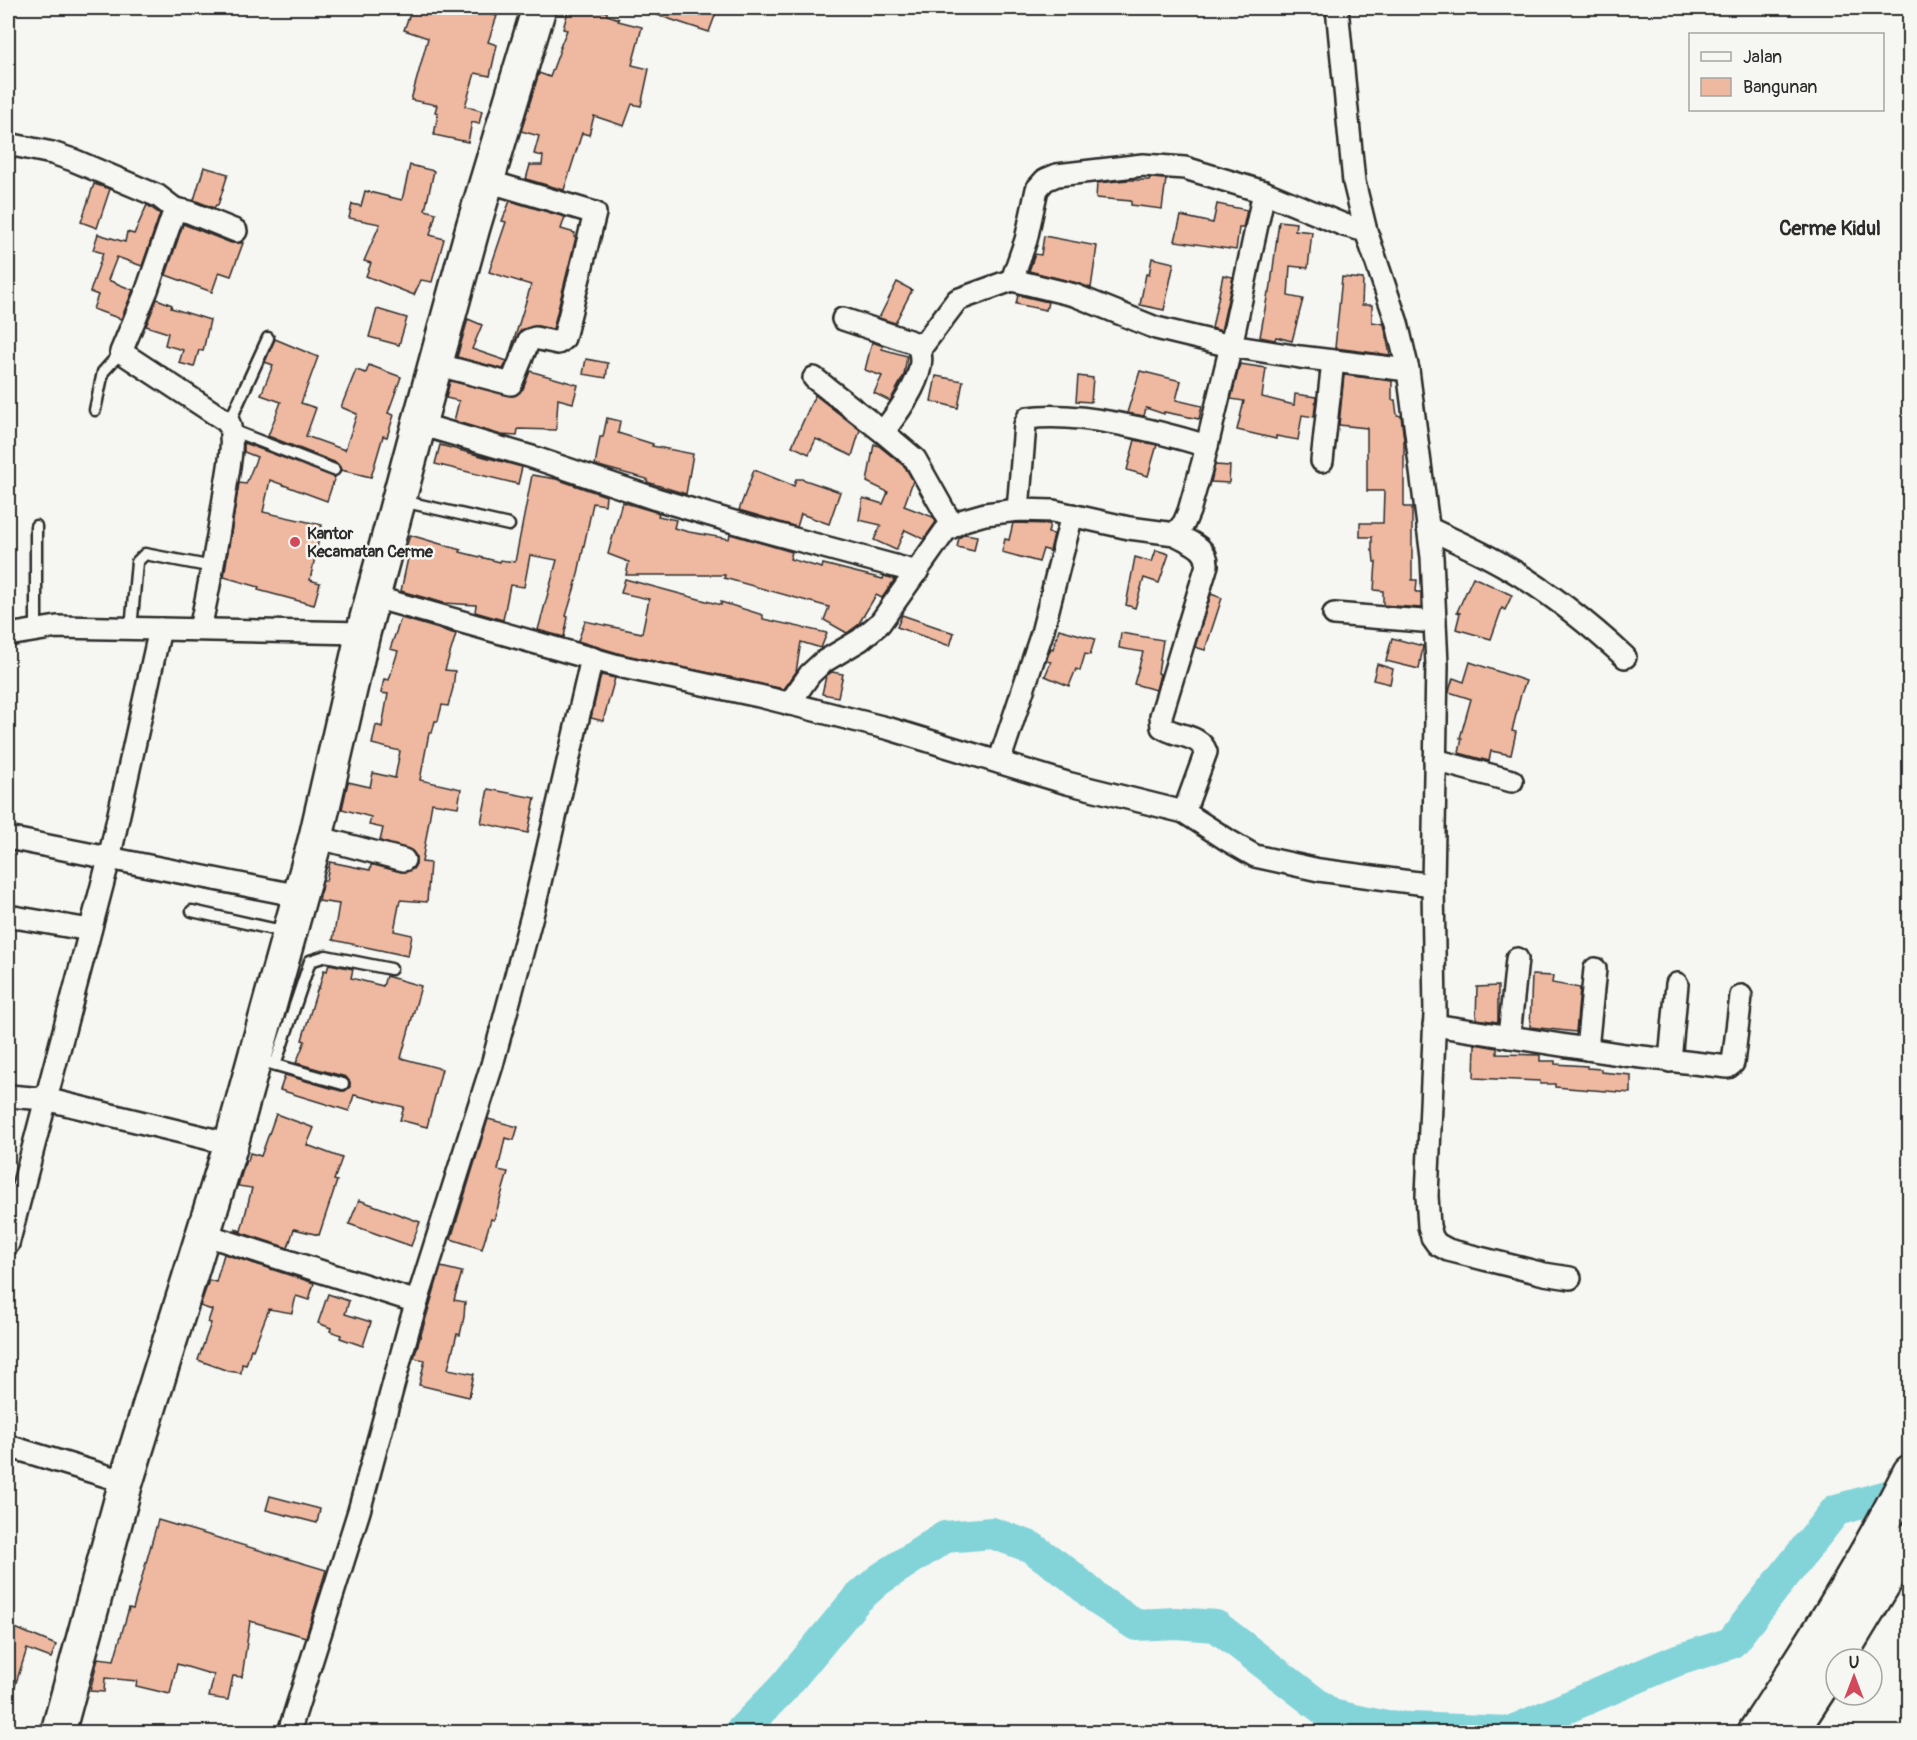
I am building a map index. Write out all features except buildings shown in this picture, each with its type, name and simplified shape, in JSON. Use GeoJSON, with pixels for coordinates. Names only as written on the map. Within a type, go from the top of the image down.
{"type":"FeatureCollection","features":[{"type":"Feature","properties":{"kind":"highway"},"geometry":{"type":"LineString","coordinates":[[58,1732],[126,1482],[231,1144],[265,1062],[290,932],[316,837],[363,633],[435,364],[539,8]]}},
{"type":"Feature","properties":{"kind":"highway"},"geometry":{"type":"LineString","coordinates":[[1755,1732],[1805,1657],[1889,1513],[1910,1472]]}},
{"type":"Feature","properties":{"kind":"highway"},"geometry":{"type":"LineString","coordinates":[[1845,1647],[1910,1540]]}},
{"type":"Feature","properties":{"kind":"highway"},"geometry":{"type":"LineString","coordinates":[[1791,1732],[1824,1681]]}},
{"type":"Feature","properties":{"kind":"street"},"geometry":{"type":"LineString","coordinates":[[1337,8],[1354,182],[1366,231],[1397,323],[1408,370],[1432,557],[1437,665],[1433,885],[1434,1025],[1427,1196],[1429,1226],[1437,1244],[1448,1250],[1544,1274],[1570,1278]]}},
{"type":"Feature","properties":{"kind":"street"},"geometry":{"type":"LineString","coordinates":[[8,144],[73,160],[158,196],[175,209],[189,212],[236,231]]}},
{"type":"Feature","properties":{"kind":"street"},"geometry":{"type":"LineString","coordinates":[[1012,280],[1026,240],[1037,189],[1045,180],[1057,174],[1143,165],[1185,168],[1264,192],[1344,225],[1366,231]]}},
{"type":"Feature","properties":{"kind":"street"},"geometry":{"type":"LineString","coordinates":[[435,364],[511,384],[529,340],[535,338],[558,342],[564,338],[595,213],[487,181]]}},
{"type":"Feature","properties":{"kind":"street"},"geometry":{"type":"LineString","coordinates":[[1174,534],[1184,523],[1189,511],[1207,446],[1264,192]]}},
{"type":"Feature","properties":{"kind":"street"},"geometry":{"type":"LineString","coordinates":[[175,209],[147,290],[121,352],[230,426],[230,457],[213,567],[200,629]]}},
{"type":"Feature","properties":{"kind":"street"},"geometry":{"type":"LineString","coordinates":[[920,349],[957,300],[1012,280],[1074,295],[1144,325],[1231,346],[1408,370]]}},
{"type":"Feature","properties":{"kind":"street"},"geometry":{"type":"LineString","coordinates":[[843,319],[915,343],[920,349],[921,358],[906,403],[883,432]]}},
{"type":"Feature","properties":{"kind":"street"},"geometry":{"type":"LineString","coordinates":[[1322,461],[1333,361]]}},
{"type":"Feature","properties":{"kind":"street"},"geometry":{"type":"LineString","coordinates":[[814,378],[915,459],[952,525]]}},
{"type":"Feature","properties":{"kind":"street"},"geometry":{"type":"LineString","coordinates":[[1018,510],[1025,425],[1028,418],[1081,419],[1122,425],[1166,433],[1207,446]]}},
{"type":"Feature","properties":{"kind":"street"},"geometry":{"type":"LineString","coordinates":[[419,424],[532,457],[677,505],[917,572]]}},
{"type":"Feature","properties":{"kind":"street"},"geometry":{"type":"LineString","coordinates":[[789,704],[810,674],[823,662],[860,640],[880,623],[945,531],[952,525],[985,514],[1018,510],[1053,511],[1129,528],[1174,534],[1204,551],[1207,557],[1207,565],[1161,716],[1162,727],[1169,732],[1198,740],[1204,745],[1206,752],[1184,812]]}},
{"type":"Feature","properties":{"kind":"street"},"geometry":{"type":"LineString","coordinates":[[999,762],[1042,633],[1072,515]]}},
{"type":"Feature","properties":{"kind":"street"},"geometry":{"type":"LineString","coordinates":[[1428,528],[1503,565],[1599,633],[1625,657]]}},
{"type":"Feature","properties":{"kind":"street"},"geometry":{"type":"LineString","coordinates":[[374,597],[592,658],[890,729],[1068,783],[1184,812],[1255,856],[1319,870],[1433,885]]}},
{"type":"Feature","properties":{"kind":"street"},"geometry":{"type":"LineString","coordinates":[[1334,614],[1435,622]]}},
{"type":"Feature","properties":{"kind":"street"},"geometry":{"type":"LineString","coordinates":[[8,635],[57,627],[363,633]]}},
{"type":"Feature","properties":{"kind":"street"},"geometry":{"type":"LineString","coordinates":[[8,1244],[109,859],[160,629]]}},
{"type":"Feature","properties":{"kind":"street"},"geometry":{"type":"LineString","coordinates":[[289,1732],[358,1511],[417,1302],[492,1065],[534,908],[592,658]]}},
{"type":"Feature","properties":{"kind":"street"},"geometry":{"type":"LineString","coordinates":[[1435,760],[1512,781]]}},
{"type":"Feature","properties":{"kind":"street"},"geometry":{"type":"LineString","coordinates":[[316,837],[404,860]]}},
{"type":"Feature","properties":{"kind":"street"},"geometry":{"type":"LineString","coordinates":[[8,838],[300,896]]}},
{"type":"Feature","properties":{"kind":"street"},"geometry":{"type":"LineString","coordinates":[[8,916],[90,930]]}},
{"type":"Feature","properties":{"kind":"street"},"geometry":{"type":"LineString","coordinates":[[1509,1037],[1517,959]]}},
{"type":"Feature","properties":{"kind":"street"},"geometry":{"type":"LineString","coordinates":[[1587,1049],[1595,969]]}},
{"type":"Feature","properties":{"kind":"street"},"geometry":{"type":"LineString","coordinates":[[1670,1061],[1677,984]]}},
{"type":"Feature","properties":{"kind":"street"},"geometry":{"type":"LineString","coordinates":[[1434,1025],[1721,1068],[1731,1066],[1741,996]]}},
{"type":"Feature","properties":{"kind":"street"},"geometry":{"type":"LineString","coordinates":[[8,1096],[45,1099],[231,1144]]}},
{"type":"Feature","properties":{"kind":"street"},"geometry":{"type":"LineString","coordinates":[[203,1234],[417,1302]]}},
{"type":"Feature","properties":{"kind":"street"},"geometry":{"type":"LineString","coordinates":[[8,1446],[126,1482]]}},
{"type":"Feature","properties":{"kind":"lane"},"geometry":{"type":"LineString","coordinates":[[268,338],[230,426],[334,470]]}},
{"type":"Feature","properties":{"kind":"lane"},"geometry":{"type":"LineString","coordinates":[[95,410],[103,372],[121,352]]}},
{"type":"Feature","properties":{"kind":"lane"},"geometry":{"type":"LineString","coordinates":[[399,500],[509,525]]}},
{"type":"Feature","properties":{"kind":"lane"},"geometry":{"type":"LineString","coordinates":[[36,526],[36,630]]}},
{"type":"Feature","properties":{"kind":"lane"},"geometry":{"type":"LineString","coordinates":[[131,629],[137,562],[140,557],[145,554],[213,567]]}},
{"type":"Feature","properties":{"kind":"lane"},"geometry":{"type":"LineString","coordinates":[[192,911],[290,932]]}},
{"type":"Feature","properties":{"kind":"lane"},"geometry":{"type":"LineString","coordinates":[[343,1084],[265,1062],[310,961],[326,956],[391,969]]}},
{"type":"Feature","properties":{"kind":"waterway"},"geometry":{"type":"LineString","coordinates":[[740,1732],[783,1688],[856,1600],[880,1579],[945,1537],[992,1533],[1031,1547],[1070,1575],[1101,1602],[1136,1625],[1176,1623],[1216,1626],[1331,1715],[1386,1727],[1510,1732],[1675,1661],[1731,1643],[1836,1510],[1910,1490]]}},
{"type":"Feature","properties":{"kind":"place","name":"Kantor Kecamatan Cerme"},"geometry":{"type":"Point","coordinates":[295,542]}},
{"type":"Feature","properties":{"kind":"district","name":"Cerme Kidul"},"geometry":{"type":"Point","coordinates":[1830,228]}}]}
